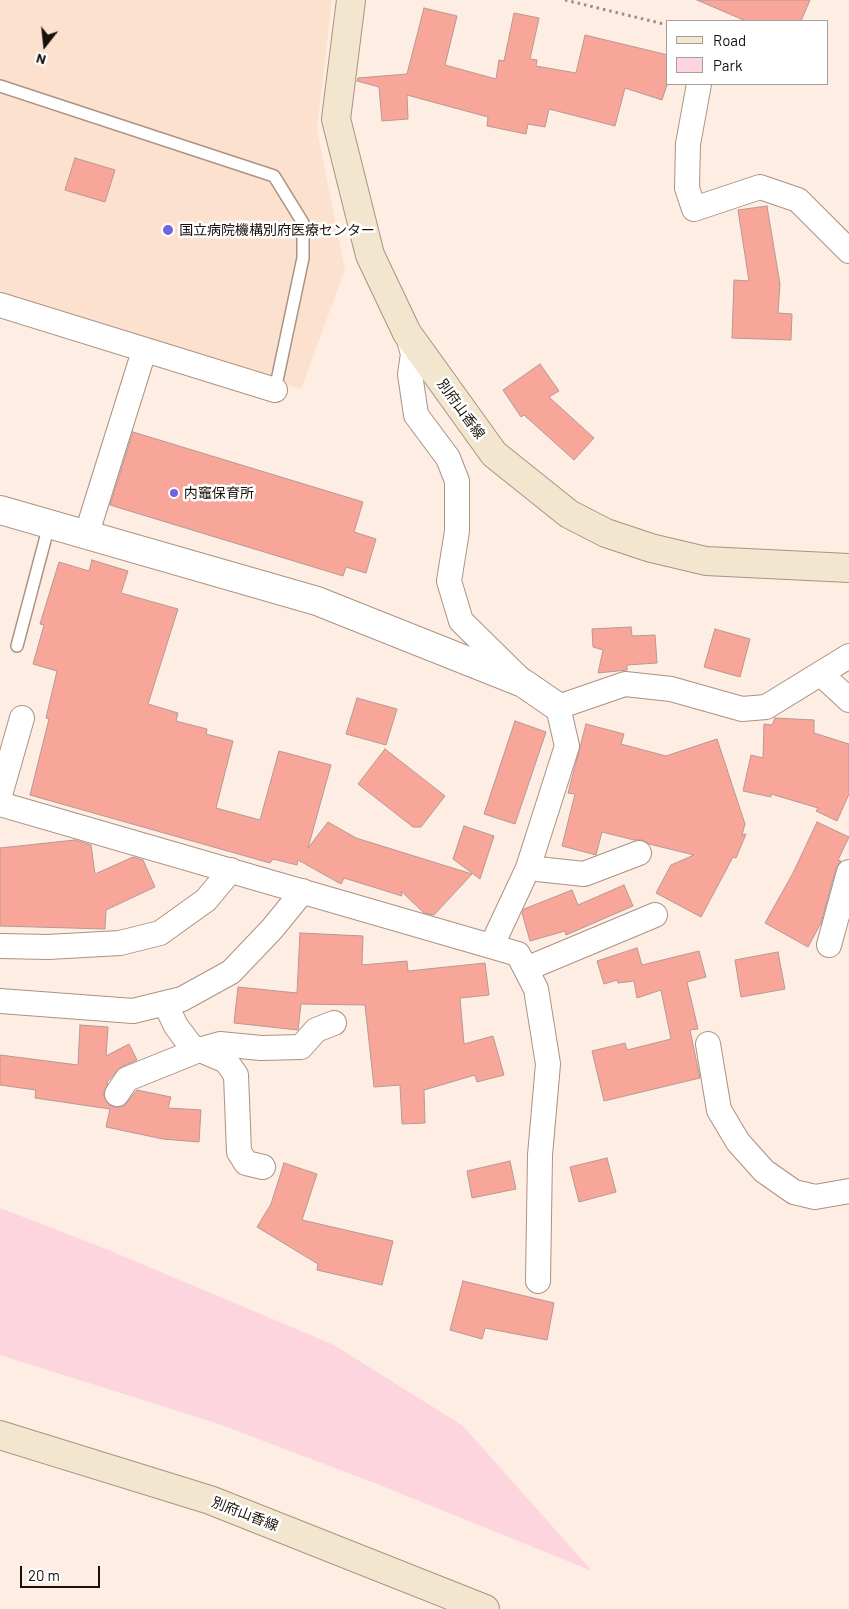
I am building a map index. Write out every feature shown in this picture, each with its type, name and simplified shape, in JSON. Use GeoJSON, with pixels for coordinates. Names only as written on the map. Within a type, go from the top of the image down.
{"type":"FeatureCollection","features":[{"type":"Feature","properties":{"kind":"main road","name":"別府山香線"},"geometry":{"type":"LineString","coordinates":[[351,0],[336,119],[370,255],[407,333],[494,454],[569,514],[606,533],[642,545],[706,561],[849,568]]}},
{"type":"Feature","properties":{"kind":"main road","name":"別府山香線"},"geometry":{"type":"LineString","coordinates":[[0,1435],[210,1500],[485,1609]]}},
{"type":"Feature","properties":{"kind":"street"},"geometry":{"type":"LineString","coordinates":[[699,85],[688,144],[687,188],[694,209],[760,187],[798,200],[849,251]]}},
{"type":"Feature","properties":{"kind":"street"},"geometry":{"type":"LineString","coordinates":[[0,305],[274,390]]}},
{"type":"Feature","properties":{"kind":"street"},"geometry":{"type":"LineString","coordinates":[[407,333],[413,354],[410,374],[416,415],[448,458],[457,481],[457,531],[449,581],[461,621],[523,683],[558,707],[567,746],[528,868],[492,945]]}},
{"type":"Feature","properties":{"kind":"street"},"geometry":{"type":"LineString","coordinates":[[86,536],[144,350]]}},
{"type":"Feature","properties":{"kind":"street"},"geometry":{"type":"LineString","coordinates":[[0,510],[317,601],[523,683]]}},
{"type":"Feature","properties":{"kind":"street"},"geometry":{"type":"LineString","coordinates":[[558,707],[625,684],[671,689],[742,709],[766,707],[849,656]]}},
{"type":"Feature","properties":{"kind":"street"},"geometry":{"type":"LineString","coordinates":[[821,674],[849,700]]}},
{"type":"Feature","properties":{"kind":"street"},"geometry":{"type":"LineString","coordinates":[[0,795],[22,718]]}},
{"type":"Feature","properties":{"kind":"street"},"geometry":{"type":"LineString","coordinates":[[0,804],[518,954],[536,989],[548,1064],[540,1155],[538,1281]]}},
{"type":"Feature","properties":{"kind":"street"},"geometry":{"type":"LineString","coordinates":[[528,868],[584,874],[639,852]]}},
{"type":"Feature","properties":{"kind":"street"},"geometry":{"type":"LineString","coordinates":[[0,946],[48,947],[120,943],[160,933],[206,900],[231,870]]}},
{"type":"Feature","properties":{"kind":"street"},"geometry":{"type":"LineString","coordinates":[[829,945],[849,872]]}},
{"type":"Feature","properties":{"kind":"street"},"geometry":{"type":"LineString","coordinates":[[0,1001],[133,1011],[182,999],[231,972],[272,929],[303,891]]}},
{"type":"Feature","properties":{"kind":"street"},"geometry":{"type":"LineString","coordinates":[[526,969],[655,915]]}},
{"type":"Feature","properties":{"kind":"street"},"geometry":{"type":"LineString","coordinates":[[165,1003],[176,1026],[191,1046],[226,1061],[236,1075],[239,1152],[246,1163],[263,1167]]}},
{"type":"Feature","properties":{"kind":"street"},"geometry":{"type":"LineString","coordinates":[[117,1094],[127,1080],[199,1050],[220,1044],[261,1048],[301,1047],[316,1030],[334,1023]]}},
{"type":"Feature","properties":{"kind":"street"},"geometry":{"type":"LineString","coordinates":[[708,1044],[719,1110],[738,1142],[764,1171],[794,1192],[815,1197],[849,1191]]}},
{"type":"Feature","properties":{"kind":"lane"},"geometry":{"type":"LineString","coordinates":[[0,86],[274,176],[304,223],[303,258],[274,390]]}},
{"type":"Feature","properties":{"kind":"lane"},"geometry":{"type":"LineString","coordinates":[[17,646],[49,524]]}},
{"type":"Feature","properties":{"kind":"path"},"geometry":{"type":"LineString","coordinates":[[565,0],[666,25]]}},
{"type":"Feature","properties":{"kind":"shaded area","name":"国立病院機構別府医療センター"},"geometry":{"type":"Polygon","coordinates":[[[0,0],[332,0],[317,130],[345,270],[301,389],[0,292],[0,0]]]}},
{"type":"Feature","properties":{"kind":"green space"},"geometry":{"type":"Polygon","coordinates":[[[0,1208],[106,1249],[334,1345],[463,1426],[592,1571],[380,1485],[216,1423],[0,1355],[0,1208]]]}},
{"type":"Feature","properties":{"kind":"building"},"geometry":{"type":"Polygon","coordinates":[[[697,0],[810,0],[801,20],[744,20],[697,0]]]}},
{"type":"Feature","properties":{"kind":"building"},"geometry":{"type":"Polygon","coordinates":[[[424,8],[457,16],[445,65],[496,79],[499,60],[504,61],[514,13],[539,18],[530,59],[537,60],[536,66],[576,73],[585,35],[666,55],[667,85],[662,100],[625,88],[615,126],[549,109],[545,127],[528,124],[526,134],[487,126],[488,117],[407,95],[408,119],[382,121],[379,87],[357,81],[358,78],[407,74],[424,8]]]}},
{"type":"Feature","properties":{"kind":"building"},"geometry":{"type":"Polygon","coordinates":[[[75,158],[115,170],[105,202],[65,190],[75,158]]]}},
{"type":"Feature","properties":{"kind":"building"},"geometry":{"type":"Polygon","coordinates":[[[767,206],[780,284],[778,313],[792,314],[791,340],[732,338],[734,280],[749,281],[738,210],[767,206]]]}},
{"type":"Feature","properties":{"kind":"building"},"geometry":{"type":"Polygon","coordinates":[[[540,364],[559,391],[549,397],[594,438],[574,460],[524,415],[521,417],[503,390],[540,364]]]}},
{"type":"Feature","properties":{"kind":"building"},"geometry":{"type":"Polygon","coordinates":[[[133,432],[363,502],[354,532],[376,539],[366,573],[346,567],[343,576],[110,505],[133,432]]]}},
{"type":"Feature","properties":{"kind":"building"},"geometry":{"type":"Polygon","coordinates":[[[92,560],[128,571],[121,593],[178,609],[148,704],[178,713],[176,721],[207,729],[206,734],[233,741],[216,808],[260,820],[279,751],[331,765],[308,848],[328,822],[356,838],[472,874],[434,915],[424,913],[401,891],[402,896],[344,878],[341,884],[298,860],[297,865],[273,859],[270,863],[30,795],[49,719],[46,718],[57,671],[33,664],[44,625],[40,624],[59,562],[89,571],[92,560]]]}},
{"type":"Feature","properties":{"kind":"building"},"geometry":{"type":"Polygon","coordinates":[[[631,627],[632,636],[655,635],[657,663],[627,665],[627,670],[598,673],[603,650],[593,647],[592,629],[631,627]]]}},
{"type":"Feature","properties":{"kind":"building"},"geometry":{"type":"Polygon","coordinates":[[[715,629],[750,639],[740,677],[704,667],[715,629]]]}},
{"type":"Feature","properties":{"kind":"building"},"geometry":{"type":"Polygon","coordinates":[[[357,698],[397,709],[386,745],[346,734],[357,698]]]}},
{"type":"Feature","properties":{"kind":"building"},"geometry":{"type":"Polygon","coordinates":[[[775,718],[814,720],[814,733],[849,744],[849,794],[837,821],[816,811],[818,808],[771,794],[771,797],[743,791],[751,755],[763,758],[764,724],[772,725],[775,718]]]}},
{"type":"Feature","properties":{"kind":"building"},"geometry":{"type":"Polygon","coordinates":[[[515,721],[546,732],[515,824],[484,814],[515,721]]]}},
{"type":"Feature","properties":{"kind":"building"},"geometry":{"type":"Polygon","coordinates":[[[586,724],[624,734],[621,744],[666,756],[717,739],[745,824],[742,835],[746,834],[736,858],[733,857],[701,917],[656,893],[671,865],[694,855],[649,844],[642,840],[634,840],[602,832],[596,855],[562,846],[575,794],[568,793],[586,724]]]}},
{"type":"Feature","properties":{"kind":"building"},"geometry":{"type":"Polygon","coordinates":[[[385,749],[445,796],[421,827],[413,827],[358,784],[385,749]]]}},
{"type":"Feature","properties":{"kind":"building"},"geometry":{"type":"Polygon","coordinates":[[[817,822],[849,837],[838,860],[841,861],[836,868],[821,923],[808,947],[765,923],[793,873],[817,822]]]}},
{"type":"Feature","properties":{"kind":"building"},"geometry":{"type":"Polygon","coordinates":[[[464,826],[494,836],[480,879],[453,859],[464,826]]]}},
{"type":"Feature","properties":{"kind":"building"},"geometry":{"type":"Polygon","coordinates":[[[75,840],[91,845],[95,874],[133,857],[143,860],[155,887],[106,910],[105,929],[0,926],[0,848],[75,840]]]}},
{"type":"Feature","properties":{"kind":"building"},"geometry":{"type":"Polygon","coordinates":[[[624,885],[633,906],[566,935],[565,931],[530,941],[522,913],[524,909],[572,890],[578,905],[624,885]]]}},
{"type":"Feature","properties":{"kind":"building"},"geometry":{"type":"Polygon","coordinates":[[[300,933],[363,936],[362,965],[407,961],[408,971],[485,963],[489,995],[460,998],[464,1044],[493,1036],[504,1075],[477,1082],[475,1075],[424,1090],[425,1123],[402,1124],[400,1085],[374,1087],[365,1005],[301,1004],[298,1030],[234,1023],[238,987],[297,993],[300,933]]]}},
{"type":"Feature","properties":{"kind":"building"},"geometry":{"type":"Polygon","coordinates":[[[637,948],[642,965],[699,951],[706,977],[687,982],[698,1029],[690,1030],[700,1078],[604,1101],[592,1051],[625,1043],[627,1050],[671,1039],[661,990],[637,998],[634,981],[618,983],[617,980],[604,984],[597,961],[637,948]]]}},
{"type":"Feature","properties":{"kind":"building"},"geometry":{"type":"Polygon","coordinates":[[[778,952],[785,989],[741,997],[735,960],[778,952]]]}},
{"type":"Feature","properties":{"kind":"building"},"geometry":{"type":"Polygon","coordinates":[[[80,1025],[108,1027],[106,1056],[129,1044],[137,1060],[121,1067],[106,1083],[108,1083],[103,1094],[109,1105],[117,1108],[124,1106],[137,1090],[171,1097],[168,1108],[201,1110],[199,1142],[163,1139],[106,1127],[110,1109],[35,1098],[36,1090],[0,1085],[0,1055],[78,1065],[80,1025]]]}},
{"type":"Feature","properties":{"kind":"building"},"geometry":{"type":"Polygon","coordinates":[[[607,1158],[616,1192],[579,1202],[570,1167],[607,1158]]]}},
{"type":"Feature","properties":{"kind":"building"},"geometry":{"type":"Polygon","coordinates":[[[510,1161],[516,1189],[472,1198],[467,1171],[510,1161]]]}},
{"type":"Feature","properties":{"kind":"building"},"geometry":{"type":"Polygon","coordinates":[[[284,1163],[317,1174],[302,1220],[393,1241],[382,1285],[317,1270],[318,1264],[257,1227],[271,1204],[284,1163]]]}},
{"type":"Feature","properties":{"kind":"building"},"geometry":{"type":"Polygon","coordinates":[[[463,1281],[554,1303],[547,1340],[485,1328],[482,1339],[450,1330],[463,1281]]]}},
{"type":"Feature","properties":{"kind":"place","name":"国立病院機構別府医療センター"},"geometry":{"type":"Point","coordinates":[168,230]}},
{"type":"Feature","properties":{"kind":"place","name":"内竈保育所"},"geometry":{"type":"Point","coordinates":[174,493]}}]}
